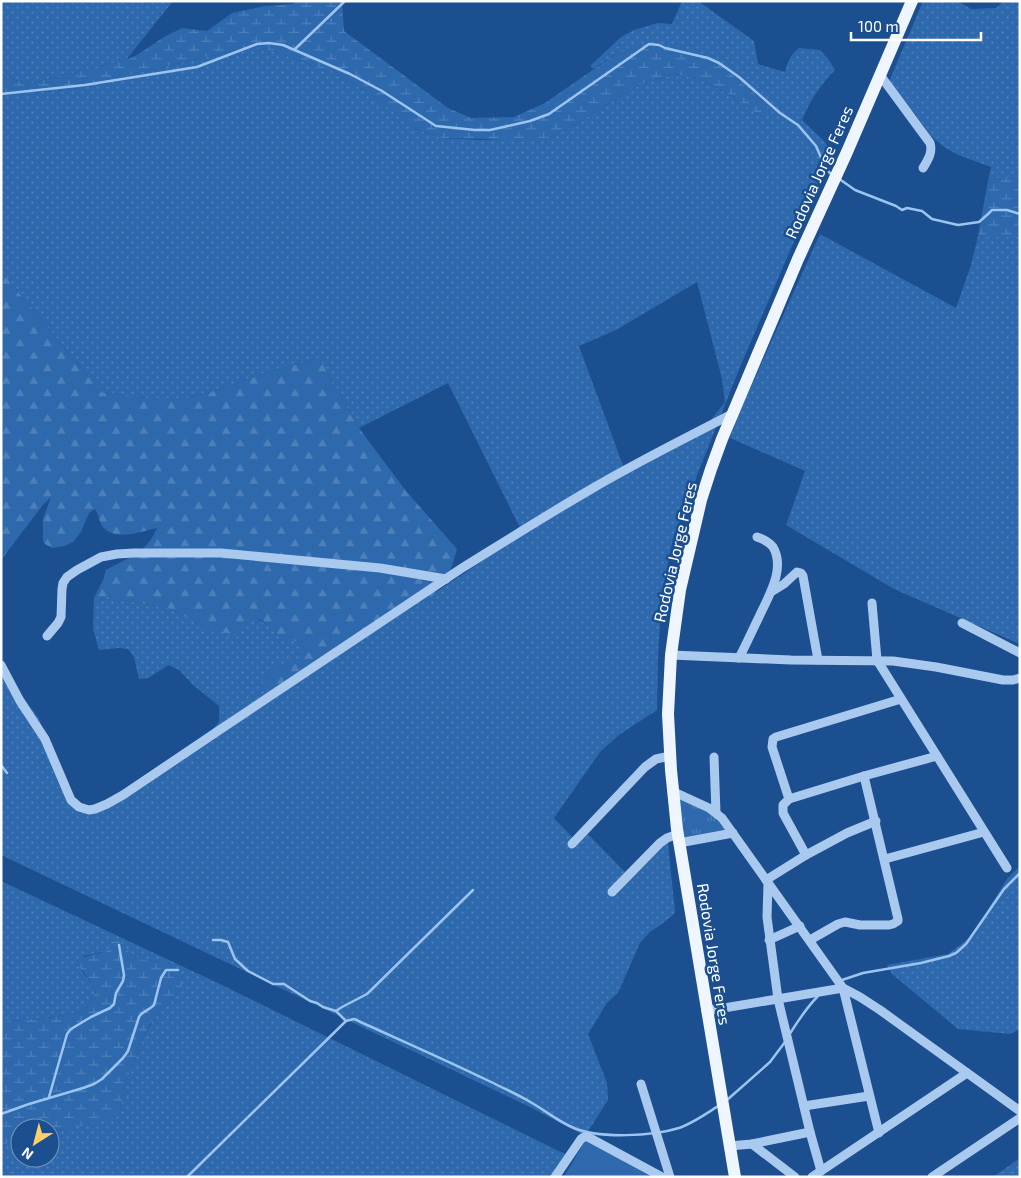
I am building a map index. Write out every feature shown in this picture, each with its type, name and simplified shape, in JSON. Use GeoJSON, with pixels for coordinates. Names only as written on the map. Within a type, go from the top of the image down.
{"type":"FeatureCollection","features":[{"type":"Feature","properties":{"kind":"main road","name":"Rodovia Jorge Feres"},"geometry":{"type":"LineString","coordinates":[[734,1177],[678,839],[672,792],[668,694],[680,590],[695,523],[711,470],[732,414],[912,1]]}},
{"type":"Feature","properties":{"kind":"street"},"geometry":{"type":"LineString","coordinates":[[880,75],[930,143],[931,153],[923,168]]}},
{"type":"Feature","properties":{"kind":"street"},"geometry":{"type":"LineString","coordinates":[[1,665],[20,701],[45,739],[71,800],[80,808],[95,809],[139,785],[462,568],[589,490],[732,414]]}},
{"type":"Feature","properties":{"kind":"street"},"geometry":{"type":"LineString","coordinates":[[739,658],[771,592],[777,568],[775,552],[772,546],[757,537]]}},
{"type":"Feature","properties":{"kind":"street"},"geometry":{"type":"LineString","coordinates":[[48,636],[61,617],[62,589],[67,577],[101,557],[117,554],[221,553],[380,568],[446,579]]}},
{"type":"Feature","properties":{"kind":"street"},"geometry":{"type":"LineString","coordinates":[[771,592],[784,584],[797,572],[803,576],[818,660]]}},
{"type":"Feature","properties":{"kind":"street"},"geometry":{"type":"LineString","coordinates":[[872,604],[877,660],[1007,868]]}},
{"type":"Feature","properties":{"kind":"street"},"geometry":{"type":"LineString","coordinates":[[962,623],[1020,653]]}},
{"type":"Feature","properties":{"kind":"street"},"geometry":{"type":"LineString","coordinates":[[671,655],[877,660],[914,663],[1003,680],[1020,678]]}},
{"type":"Feature","properties":{"kind":"street"},"geometry":{"type":"LineString","coordinates":[[789,799],[772,747],[774,738],[901,699]]}},
{"type":"Feature","properties":{"kind":"street"},"geometry":{"type":"LineString","coordinates":[[572,844],[645,767],[656,759],[670,756]]}},
{"type":"Feature","properties":{"kind":"street"},"geometry":{"type":"LineString","coordinates":[[806,856],[783,814],[783,805],[789,799],[937,756]]}},
{"type":"Feature","properties":{"kind":"street"},"geometry":{"type":"LineString","coordinates":[[714,757],[716,813]]}},
{"type":"Feature","properties":{"kind":"street"},"geometry":{"type":"LineString","coordinates":[[810,940],[841,922],[860,925],[889,925],[898,922],[864,776]]}},
{"type":"Feature","properties":{"kind":"street"},"geometry":{"type":"LineString","coordinates":[[672,792],[709,808],[722,818],[843,988],[879,1133]]}},
{"type":"Feature","properties":{"kind":"street"},"geometry":{"type":"LineString","coordinates":[[767,882],[806,856],[847,833],[876,822]]}},
{"type":"Feature","properties":{"kind":"street"},"geometry":{"type":"LineString","coordinates":[[884,859],[984,832]]}},
{"type":"Feature","properties":{"kind":"street"},"geometry":{"type":"LineString","coordinates":[[612,892],[667,838],[678,839],[733,833]]}},
{"type":"Feature","properties":{"kind":"street"},"geometry":{"type":"LineString","coordinates":[[767,882],[766,906],[778,1000],[821,1171]]}},
{"type":"Feature","properties":{"kind":"street"},"geometry":{"type":"LineString","coordinates":[[770,940],[800,926]]}},
{"type":"Feature","properties":{"kind":"street"},"geometry":{"type":"LineString","coordinates":[[706,1011],[843,988],[868,1002],[1020,1111]]}},
{"type":"Feature","properties":{"kind":"street"},"geometry":{"type":"LineString","coordinates":[[812,1177],[967,1073]]}},
{"type":"Feature","properties":{"kind":"street"},"geometry":{"type":"LineString","coordinates":[[641,1084],[670,1177]]}},
{"type":"Feature","properties":{"kind":"street"},"geometry":{"type":"LineString","coordinates":[[804,1106],[870,1096]]}},
{"type":"Feature","properties":{"kind":"street"},"geometry":{"type":"LineString","coordinates":[[932,1177],[1020,1118]]}},
{"type":"Feature","properties":{"kind":"street"},"geometry":{"type":"LineString","coordinates":[[729,1146],[752,1144],[810,1132]]}},
{"type":"Feature","properties":{"kind":"street"},"geometry":{"type":"LineString","coordinates":[[555,1177],[581,1139],[588,1137],[662,1177]]}},
{"type":"Feature","properties":{"kind":"street"},"geometry":{"type":"LineString","coordinates":[[752,1144],[795,1177]]}},
{"type":"Feature","properties":{"kind":"green space"},"geometry":{"type":"Polygon","coordinates":[[[1,1],[173,1],[126,60],[32,83],[1,76],[1,1]]]}},
{"type":"Feature","properties":{"kind":"green space"},"geometry":{"type":"Polygon","coordinates":[[[296,1],[342,1],[344,31],[448,108],[471,118],[514,117],[545,103],[620,51],[642,44],[678,47],[705,55],[722,66],[765,103],[767,112],[759,115],[726,92],[698,78],[673,74],[637,86],[576,124],[550,137],[530,140],[442,138],[414,128],[370,93],[334,74],[263,48],[245,48],[136,73],[93,86],[1,95],[1,76],[32,83],[126,60],[182,28],[207,31],[232,13],[265,6],[293,4],[296,1]]]}},
{"type":"Feature","properties":{"kind":"green space"},"geometry":{"type":"Polygon","coordinates":[[[682,1],[698,1],[754,41],[758,64],[785,72],[790,58],[799,48],[820,50],[835,70],[808,106],[802,120],[824,141],[835,156],[829,170],[820,181],[740,367],[697,475],[686,514],[679,523],[673,538],[662,593],[657,710],[619,735],[600,752],[554,818],[573,838],[586,832],[625,872],[667,833],[675,912],[650,932],[640,943],[618,993],[607,1003],[588,1034],[607,1083],[608,1100],[585,1136],[530,1107],[1,855],[1,665],[39,719],[74,809],[106,802],[198,746],[219,722],[219,706],[193,685],[180,671],[169,665],[148,678],[139,679],[134,657],[128,649],[99,650],[93,629],[94,598],[114,596],[122,600],[168,608],[211,630],[256,618],[287,638],[300,642],[305,649],[298,660],[278,667],[267,675],[430,599],[436,592],[523,534],[448,383],[359,428],[319,358],[188,398],[145,398],[101,392],[1,271],[1,95],[93,86],[136,73],[245,48],[263,48],[334,74],[370,93],[414,128],[442,138],[481,140],[550,137],[576,124],[637,86],[673,74],[698,78],[726,92],[759,115],[765,103],[722,66],[620,51],[593,69],[590,66],[621,37],[634,30],[658,23],[672,24],[682,1]],[[697,282],[616,330],[579,346],[624,468],[705,427],[725,402],[722,379],[697,282]]]}},
{"type":"Feature","properties":{"kind":"green space"},"geometry":{"type":"Polygon","coordinates":[[[923,1],[958,1],[971,9],[996,8],[1004,1],[1020,1],[1020,178],[999,178],[988,181],[991,167],[958,155],[944,147],[931,136],[915,114],[888,84],[923,1]]]}},
{"type":"Feature","properties":{"kind":"green space"},"geometry":{"type":"Polygon","coordinates":[[[1020,178],[1020,237],[978,236],[988,181],[1020,178]]]}},
{"type":"Feature","properties":{"kind":"green space"},"geometry":{"type":"Polygon","coordinates":[[[820,234],[956,308],[971,265],[978,236],[1020,237],[1020,644],[894,589],[786,525],[805,471],[730,438],[740,411],[820,234]]]}},
{"type":"Feature","properties":{"kind":"green space"},"geometry":{"type":"Polygon","coordinates":[[[1,271],[101,392],[145,398],[188,398],[319,358],[359,428],[406,491],[457,549],[449,576],[430,599],[397,613],[301,677],[266,691],[262,681],[267,675],[278,667],[297,660],[305,649],[300,642],[279,636],[263,621],[256,618],[238,635],[211,630],[168,608],[122,600],[114,596],[94,598],[106,570],[136,554],[148,544],[157,528],[137,533],[115,534],[103,527],[95,509],[89,513],[81,532],[73,542],[52,548],[43,541],[43,519],[51,497],[1,560],[1,271]]]}},
{"type":"Feature","properties":{"kind":"green space"},"geometry":{"type":"Polygon","coordinates":[[[675,796],[720,819],[728,832],[682,839],[675,796]]]}},
{"type":"Feature","properties":{"kind":"green space"},"geometry":{"type":"Polygon","coordinates":[[[1020,866],[1020,1029],[1010,1034],[958,1029],[892,974],[887,965],[948,954],[972,936],[1007,879],[1020,866]]]}},
{"type":"Feature","properties":{"kind":"green space"},"geometry":{"type":"Polygon","coordinates":[[[1,881],[220,984],[573,1158],[561,1177],[1,1177],[1,1145],[10,1143],[10,1168],[60,1168],[60,1129],[63,1130],[121,1107],[125,1086],[140,1044],[157,1016],[181,989],[173,964],[139,959],[130,953],[107,951],[84,956],[82,972],[96,991],[88,1005],[79,1012],[54,1017],[1,1022],[1,881]]]}},
{"type":"Feature","properties":{"kind":"green space"},"geometry":{"type":"Polygon","coordinates":[[[116,939],[139,959],[173,964],[183,978],[181,989],[149,1026],[140,1044],[125,1086],[121,1107],[107,1120],[63,1130],[60,1129],[60,1118],[10,1118],[10,1143],[1,1145],[1,1022],[54,1017],[79,1012],[88,1005],[96,991],[78,965],[84,957],[107,951],[116,939]]]}},
{"type":"Feature","properties":{"kind":"green space"},"geometry":{"type":"Polygon","coordinates":[[[586,1139],[651,1177],[564,1177],[586,1139]]]}},
{"type":"Feature","properties":{"kind":"green space"},"geometry":{"type":"Polygon","coordinates":[[[1020,1158],[1020,1177],[993,1177],[1020,1158]]]}},
{"type":"Feature","properties":{"kind":"waterway"},"geometry":{"type":"LineString","coordinates":[[294,50],[345,1]]}},
{"type":"Feature","properties":{"kind":"waterway"},"geometry":{"type":"LineString","coordinates":[[1,94],[85,85],[197,67],[257,44],[269,43],[283,45],[350,74],[382,91],[436,126],[490,130],[530,121],[549,114],[649,44],[708,58],[739,77],[780,113],[798,125],[816,146],[826,169],[831,174]]}},
{"type":"Feature","properties":{"kind":"waterway"},"geometry":{"type":"LineString","coordinates":[[838,178],[855,190],[902,210],[907,208],[922,211],[932,219],[958,225],[979,222],[992,210],[1007,210],[1020,214]]}},
{"type":"Feature","properties":{"kind":"waterway"},"geometry":{"type":"LineString","coordinates":[[1,765],[7,773]]}},
{"type":"Feature","properties":{"kind":"waterway"},"geometry":{"type":"LineString","coordinates":[[842,980],[863,973],[921,963],[956,953],[966,944],[1004,889],[1020,873]]}},
{"type":"Feature","properties":{"kind":"waterway"},"geometry":{"type":"LineString","coordinates":[[336,1011],[367,994],[473,890]]}},
{"type":"Feature","properties":{"kind":"waterway"},"geometry":{"type":"LineString","coordinates":[[213,940],[228,942],[235,959],[248,971],[273,984],[284,984],[310,1001],[336,1011],[346,1021]]}},
{"type":"Feature","properties":{"kind":"waterway"},"geometry":{"type":"LineString","coordinates":[[49,1097],[67,1034],[71,1029],[114,1004],[116,993],[123,981],[124,975],[119,945]]}},
{"type":"Feature","properties":{"kind":"waterway"},"geometry":{"type":"LineString","coordinates":[[1,1114],[83,1088],[102,1079],[128,1051],[139,1017],[154,1005],[161,978],[166,970],[178,970]]}},
{"type":"Feature","properties":{"kind":"waterway"},"geometry":{"type":"LineString","coordinates":[[789,1035],[818,996]]}},
{"type":"Feature","properties":{"kind":"waterway"},"geometry":{"type":"LineString","coordinates":[[187,1177],[346,1021],[354,1019],[512,1092],[563,1123],[597,1134],[626,1135],[668,1131],[689,1124],[718,1106]]}},
{"type":"Feature","properties":{"kind":"waterway"},"geometry":{"type":"LineString","coordinates":[[727,1100],[770,1062],[785,1042]]}}]}
